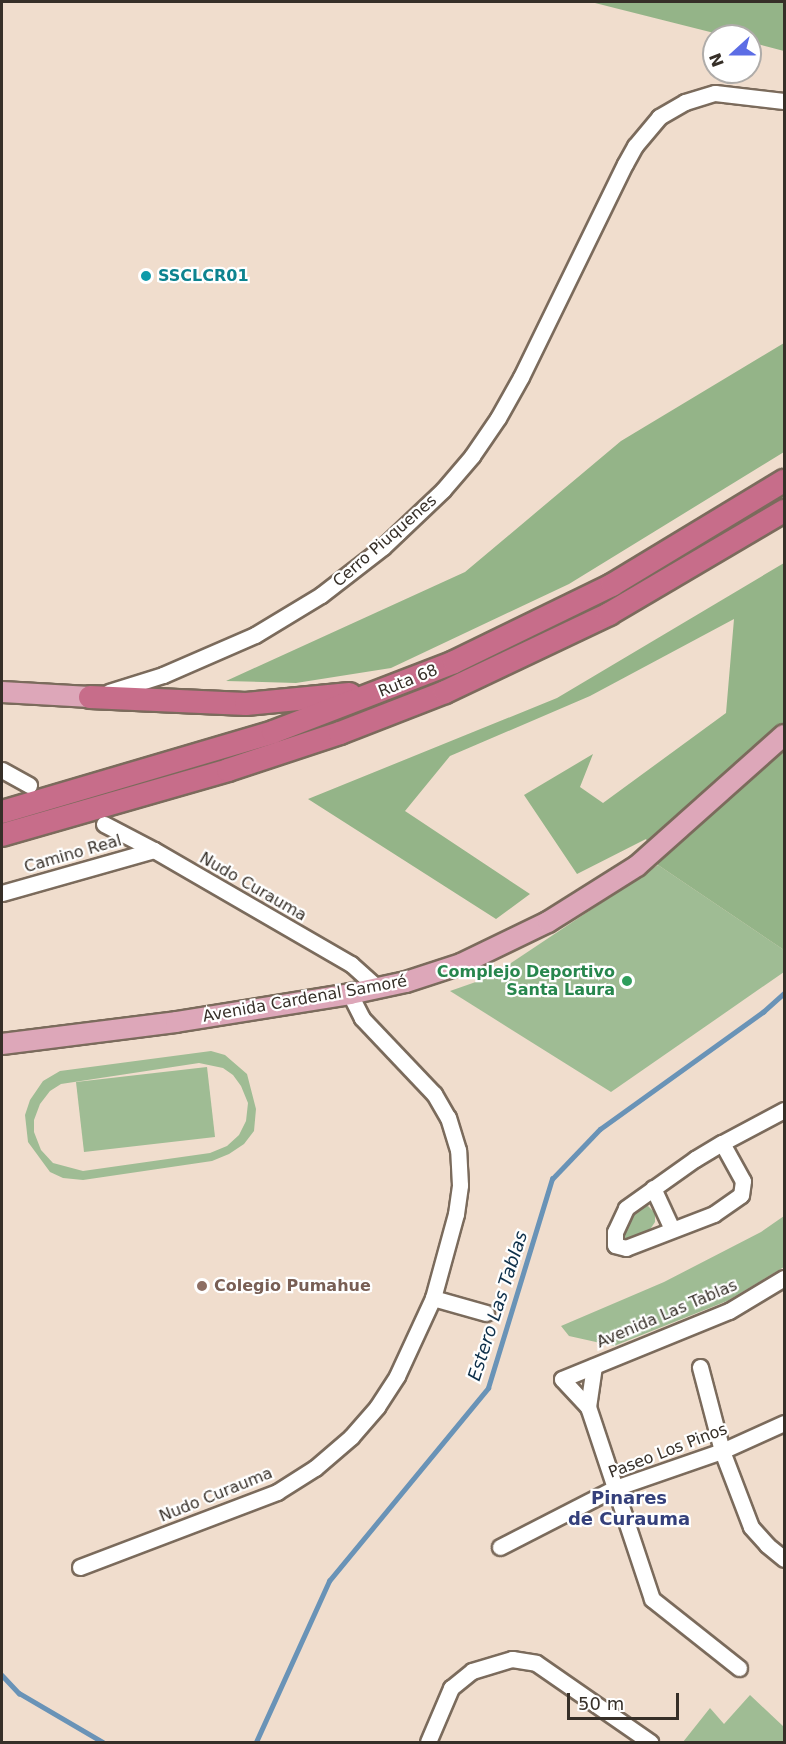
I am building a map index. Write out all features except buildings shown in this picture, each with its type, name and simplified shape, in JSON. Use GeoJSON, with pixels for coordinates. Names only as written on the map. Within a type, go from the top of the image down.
{"type":"FeatureCollection","features":[{"type":"Feature","properties":{"kind":"highway","name":"Ruta 68"},"geometry":{"type":"LineString","coordinates":[[2,812],[228,747],[410,681],[499,642],[612,585],[784,481]]}},
{"type":"Feature","properties":{"kind":"highway","name":"Ruta 68"},"geometry":{"type":"LineString","coordinates":[[2,836],[267,758],[445,692],[609,614],[784,511]]}},
{"type":"Feature","properties":{"kind":"highway"},"geometry":{"type":"LineString","coordinates":[[90,697],[246,704],[314,699],[410,681]]}},
{"type":"Feature","properties":{"kind":"main road","name":"Cerro Piuquenes"},"geometry":{"type":"LineString","coordinates":[[2,692],[90,697]]}},
{"type":"Feature","properties":{"kind":"main road","name":"Avenida Cardenal Samoré"},"geometry":{"type":"LineString","coordinates":[[2,1044],[176,1022],[350,994],[461,964],[548,922],[637,866],[784,735]]}},
{"type":"Feature","properties":{"kind":"street","name":"Cerro Piuquenes"},"geometry":{"type":"LineString","coordinates":[[90,697],[164,675],[255,635],[321,595],[383,547],[443,490],[472,456],[498,418],[521,377],[625,164],[635,146],[659,117],[685,102],[715,93],[784,101]]}},
{"type":"Feature","properties":{"kind":"street"},"geometry":{"type":"LineString","coordinates":[[2,770],[29,785]]}},
{"type":"Feature","properties":{"kind":"street","name":"Nudo Curauma"},"geometry":{"type":"LineString","coordinates":[[104,824],[154,850],[351,964],[378,988]]}},
{"type":"Feature","properties":{"kind":"street","name":"Camino Real"},"geometry":{"type":"LineString","coordinates":[[2,893],[154,850]]}},
{"type":"Feature","properties":{"kind":"street","name":"Nudo Curauma"},"geometry":{"type":"LineString","coordinates":[[80,1567],[277,1492],[315,1468],[351,1437],[377,1407],[397,1376],[433,1298],[456,1214],[460,1185],[458,1150],[448,1118],[434,1094],[362,1018],[350,994]]}},
{"type":"Feature","properties":{"kind":"street"},"geometry":{"type":"LineString","coordinates":[[722,1143],[743,1181],[741,1195],[714,1214],[626,1248],[615,1245],[615,1232],[626,1208],[722,1143],[784,1110]]}},
{"type":"Feature","properties":{"kind":"street"},"geometry":{"type":"LineString","coordinates":[[653,1188],[672,1229]]}},
{"type":"Feature","properties":{"kind":"street","name":"Avenida Las Tablas"},"geometry":{"type":"LineString","coordinates":[[588,1407],[562,1379],[729,1311],[784,1278]]}},
{"type":"Feature","properties":{"kind":"street"},"geometry":{"type":"LineString","coordinates":[[433,1298],[486,1313]]}},
{"type":"Feature","properties":{"kind":"street"},"geometry":{"type":"LineString","coordinates":[[594,1366],[588,1407],[652,1599],[739,1668]]}},
{"type":"Feature","properties":{"kind":"street"},"geometry":{"type":"LineString","coordinates":[[700,1366],[722,1451],[751,1527],[766,1545],[784,1559]]}},
{"type":"Feature","properties":{"kind":"street","name":"Paseo Los Pinos"},"geometry":{"type":"LineString","coordinates":[[500,1547],[615,1488],[722,1451],[784,1423]]}},
{"type":"Feature","properties":{"kind":"street"},"geometry":{"type":"LineString","coordinates":[[428,1742],[451,1688],[472,1671],[512,1659],[536,1663],[650,1743]]}},
{"type":"Feature","properties":{"kind":"green space"},"geometry":{"type":"Polygon","coordinates":[[[591,2],[784,2],[784,51],[762,45],[762,24],[702,24],[702,30],[591,2]]]}},
{"type":"Feature","properties":{"kind":"green space"},"geometry":{"type":"Polygon","coordinates":[[[784,343],[784,452],[569,584],[391,668],[296,683],[226,681],[465,572],[621,441],[784,343]]]}},
{"type":"Feature","properties":{"kind":"green space"},"geometry":{"type":"Polygon","coordinates":[[[784,563],[784,950],[658,865],[646,839],[577,874],[524,795],[593,754],[580,787],[603,803],[726,713],[734,619],[590,696],[450,756],[405,811],[530,894],[496,919],[308,799],[557,698],[784,563]]]}},
{"type":"Feature","properties":{"kind":"green space","name":"Complejo Deportivo Santa Laura"},"geometry":{"type":"Polygon","coordinates":[[[658,865],[784,950],[784,972],[611,1092],[450,991],[490,977],[658,865]]]}},
{"type":"Feature","properties":{"kind":"green space"},"geometry":{"type":"Polygon","coordinates":[[[211,1051],[225,1055],[247,1074],[256,1109],[254,1131],[244,1144],[212,1161],[83,1180],[63,1178],[50,1172],[28,1142],[25,1115],[30,1100],[43,1081],[60,1071],[211,1051]],[[199,1063],[61,1084],[50,1091],[40,1104],[34,1120],[34,1132],[41,1150],[53,1163],[83,1171],[210,1153],[227,1146],[239,1135],[246,1121],[248,1103],[241,1086],[233,1075],[223,1068],[199,1063]]]}},
{"type":"Feature","properties":{"kind":"green space"},"geometry":{"type":"Polygon","coordinates":[[[207,1067],[215,1137],[84,1152],[76,1082],[207,1067]]]}},
{"type":"Feature","properties":{"kind":"green space"},"geometry":{"type":"Polygon","coordinates":[[[648,1206],[655,1213],[655,1222],[649,1231],[626,1241],[620,1237],[637,1207],[648,1206]]]}},
{"type":"Feature","properties":{"kind":"green space"},"geometry":{"type":"Polygon","coordinates":[[[784,1216],[784,1267],[727,1301],[614,1346],[569,1336],[561,1326],[664,1282],[761,1232],[784,1216]]]}},
{"type":"Feature","properties":{"kind":"green space"},"geometry":{"type":"Polygon","coordinates":[[[750,1695],[784,1727],[784,1742],[683,1742],[710,1708],[724,1724],[750,1695]]]}},
{"type":"Feature","properties":{"kind":"waterway","name":"Estero Las Tablas"},"geometry":{"type":"LineString","coordinates":[[256,1742],[329,1581],[488,1388],[552,1179],[600,1129],[763,1012],[784,993]]}},
{"type":"Feature","properties":{"kind":"waterway"},"geometry":{"type":"LineString","coordinates":[[2,1675],[19,1693],[103,1742]]}},
{"type":"Feature","properties":{"kind":"place","name":"SSCLCR01"},"geometry":{"type":"Point","coordinates":[146,276]}},
{"type":"Feature","properties":{"kind":"place","name":"Complejo Deportivo Santa Laura"},"geometry":{"type":"Point","coordinates":[627,981]}},
{"type":"Feature","properties":{"kind":"place","name":"Colegio Pumahue"},"geometry":{"type":"Point","coordinates":[202,1286]}},
{"type":"Feature","properties":{"kind":"district","name":"Pinares de Curauma"},"geometry":{"type":"Point","coordinates":[629,1509]}}]}
